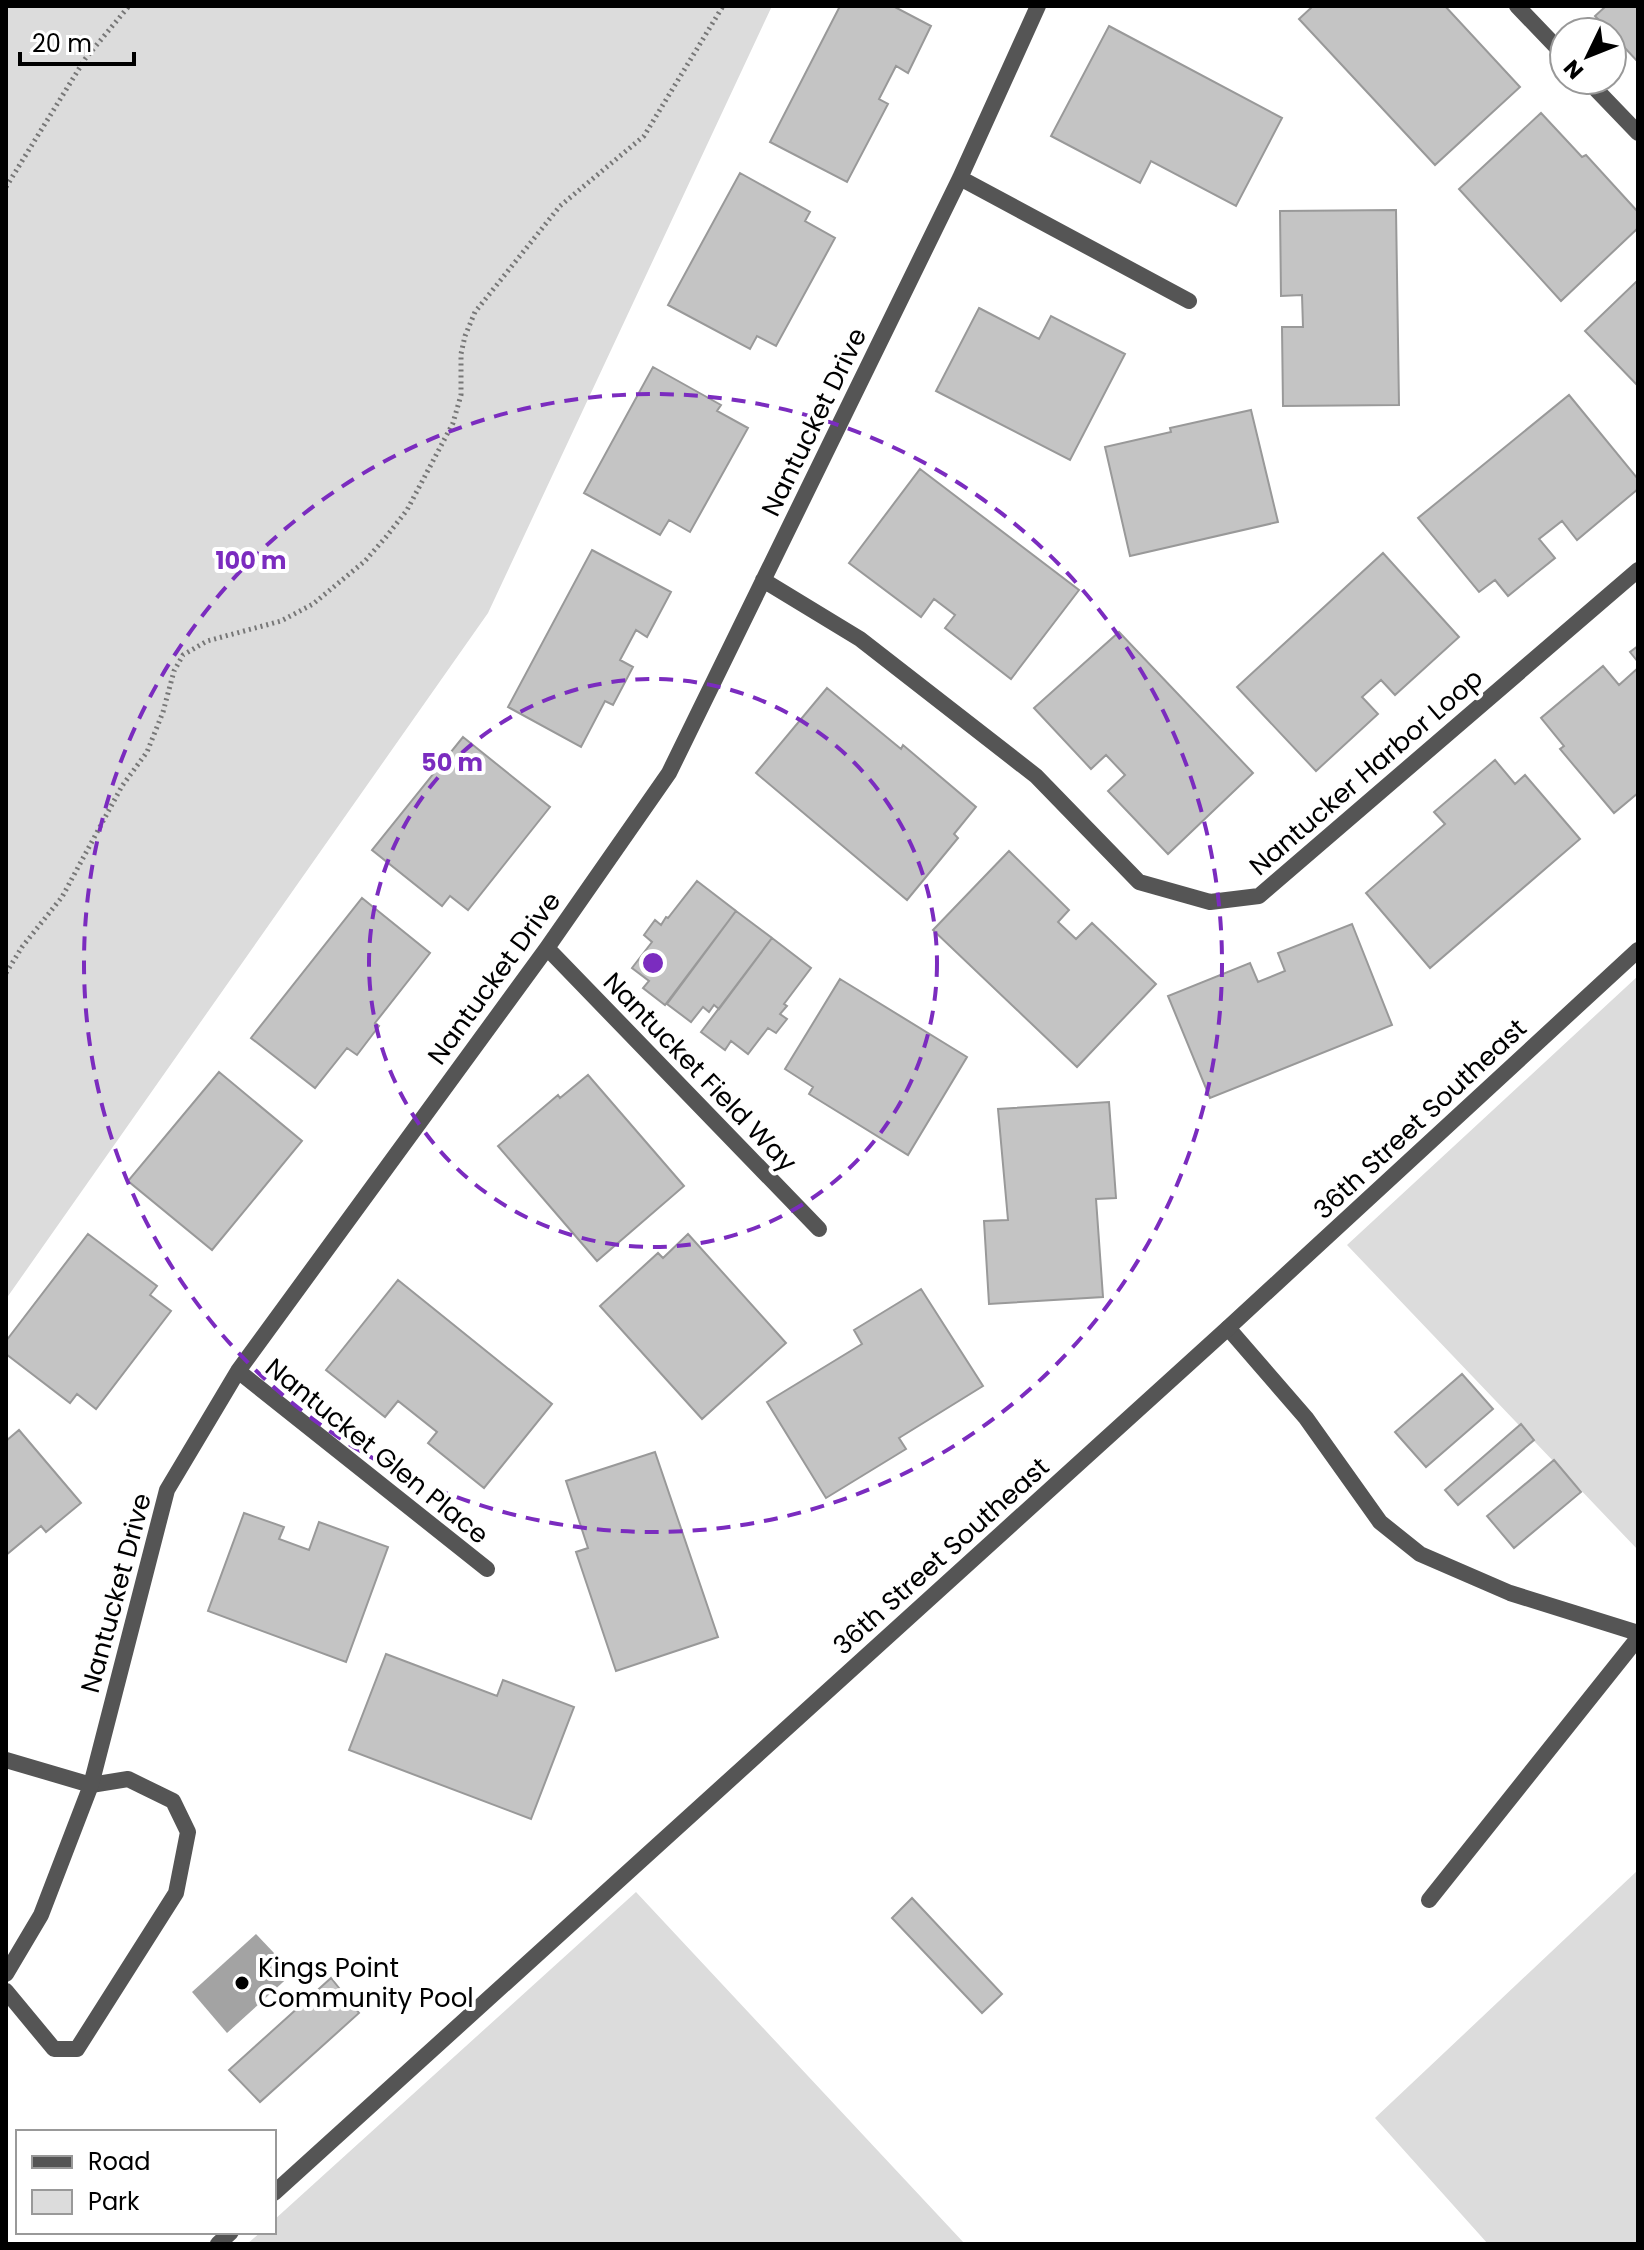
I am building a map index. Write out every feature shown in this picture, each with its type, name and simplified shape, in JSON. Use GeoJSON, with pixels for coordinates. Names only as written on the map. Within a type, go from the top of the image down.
{"type":"FeatureCollection","features":[{"type":"Feature","properties":{"kind":"street","name":"Nantucket Drive"},"geometry":{"type":"LineString","coordinates":[[6,1974],[41,1915],[91,1785],[167,1490],[238,1371],[547,948],[669,773],[960,178],[1038,6]]}},
{"type":"Feature","properties":{"kind":"street"},"geometry":{"type":"LineString","coordinates":[[1517,6],[1548,38]]}},
{"type":"Feature","properties":{"kind":"street"},"geometry":{"type":"LineString","coordinates":[[1602,96],[1638,133]]}},
{"type":"Feature","properties":{"kind":"street"},"geometry":{"type":"LineString","coordinates":[[960,178],[1189,301]]}},
{"type":"Feature","properties":{"kind":"street","name":"Nantucker Harbor Loop"},"geometry":{"type":"LineString","coordinates":[[763,580],[860,639],[1036,776],[1139,882],[1210,902],[1259,896],[1638,570]]}},
{"type":"Feature","properties":{"kind":"street","name":"Nantucket Field Way"},"geometry":{"type":"LineString","coordinates":[[547,948],[819,1229]]}},
{"type":"Feature","properties":{"kind":"street","name":"36th Street Southeast"},"geometry":{"type":"LineString","coordinates":[[276,2191],[1228,1328],[1638,950]]}},
{"type":"Feature","properties":{"kind":"street"},"geometry":{"type":"LineString","coordinates":[[1228,1328],[1306,1418],[1380,1522],[1420,1554],[1510,1593],[1638,1636],[1429,1900]]}},
{"type":"Feature","properties":{"kind":"street","name":"Nantucket Glen Place"},"geometry":{"type":"LineString","coordinates":[[238,1371],[487,1569]]}},
{"type":"Feature","properties":{"kind":"street"},"geometry":{"type":"LineString","coordinates":[[6,1760],[91,1785],[128,1779],[173,1801],[188,1832],[176,1893],[77,2049],[54,2049],[6,1991]]}},
{"type":"Feature","properties":{"kind":"path"},"geometry":{"type":"LineString","coordinates":[[6,187],[85,59],[129,6]]}},
{"type":"Feature","properties":{"kind":"path"},"geometry":{"type":"LineString","coordinates":[[6,973],[22,947],[62,897],[122,786],[147,752],[163,712],[174,671],[183,655],[207,641],[281,621],[313,604],[365,561],[386,537],[407,510],[453,423],[461,395],[461,354],[475,312],[560,206],[644,136],[723,6]]}},
{"type":"Feature","properties":{"kind":"green space"},"geometry":{"type":"Polygon","coordinates":[[[6,6],[772,6],[488,613],[6,1299],[6,6]]]}},
{"type":"Feature","properties":{"kind":"green space"},"geometry":{"type":"Polygon","coordinates":[[[1638,976],[1638,1550],[1347,1245],[1638,976]]]}},
{"type":"Feature","properties":{"kind":"green space"},"geometry":{"type":"Polygon","coordinates":[[[1638,1870],[1638,2244],[1488,2244],[1375,2118],[1638,1870]]]}},
{"type":"Feature","properties":{"kind":"green space"},"geometry":{"type":"Polygon","coordinates":[[[636,1892],[965,2244],[247,2244],[259,2234],[276,2234],[276,2218],[636,1892]]]}},
{"type":"Feature","properties":{"kind":"shaded area","name":"Kings Point Community Pool"},"geometry":{"type":"Polygon","coordinates":[[[256,1934],[293,1973],[227,2033],[192,1992],[256,1934]]]}},
{"type":"Feature","properties":{"kind":"building"},"geometry":{"type":"Polygon","coordinates":[[[840,6],[893,6],[931,26],[908,73],[896,66],[879,99],[888,104],[847,182],[770,142],[840,6]]]}},
{"type":"Feature","properties":{"kind":"building"},"geometry":{"type":"Polygon","coordinates":[[[1313,6],[1445,6],[1520,87],[1435,165],[1299,19],[1313,6]]]}},
{"type":"Feature","properties":{"kind":"building"},"geometry":{"type":"Polygon","coordinates":[[[1606,6],[1638,6],[1638,62],[1628,51],[1628,16],[1595,16],[1606,6]]]}},
{"type":"Feature","properties":{"kind":"building"},"geometry":{"type":"Polygon","coordinates":[[[1109,26],[1282,118],[1236,206],[1151,161],[1140,183],[1051,136],[1109,26]]]}},
{"type":"Feature","properties":{"kind":"building"},"geometry":{"type":"Polygon","coordinates":[[[1541,113],[1582,157],[1586,155],[1638,212],[1638,228],[1561,301],[1459,189],[1541,113]]]}},
{"type":"Feature","properties":{"kind":"building"},"geometry":{"type":"Polygon","coordinates":[[[740,173],[810,212],[805,221],[835,238],[776,346],[757,336],[750,349],[668,305],[740,173]]]}},
{"type":"Feature","properties":{"kind":"building"},"geometry":{"type":"Polygon","coordinates":[[[1396,210],[1399,405],[1283,406],[1282,327],[1303,327],[1302,295],[1281,296],[1280,211],[1396,210]]]}},
{"type":"Feature","properties":{"kind":"building"},"geometry":{"type":"Polygon","coordinates":[[[1638,280],[1638,386],[1585,331],[1638,280]]]}},
{"type":"Feature","properties":{"kind":"building"},"geometry":{"type":"Polygon","coordinates":[[[979,308],[1039,339],[1051,316],[1125,354],[1070,460],[936,391],[979,308]]]}},
{"type":"Feature","properties":{"kind":"building"},"geometry":{"type":"Polygon","coordinates":[[[653,367],[721,405],[717,411],[748,428],[690,532],[669,520],[660,535],[584,493],[653,367]]]}},
{"type":"Feature","properties":{"kind":"building"},"geometry":{"type":"Polygon","coordinates":[[[1569,395],[1638,479],[1638,489],[1577,540],[1562,521],[1539,539],[1555,558],[1508,596],[1495,580],[1479,592],[1418,518],[1569,395]]]}},
{"type":"Feature","properties":{"kind":"building"},"geometry":{"type":"Polygon","coordinates":[[[1251,410],[1278,522],[1130,556],[1105,447],[1171,432],[1170,428],[1251,410]]]}},
{"type":"Feature","properties":{"kind":"building"},"geometry":{"type":"Polygon","coordinates":[[[920,469],[1079,590],[1011,679],[945,628],[955,615],[934,599],[921,617],[849,563],[920,469]]]}},
{"type":"Feature","properties":{"kind":"building"},"geometry":{"type":"Polygon","coordinates":[[[592,550],[671,592],[647,637],[636,630],[620,660],[633,667],[613,705],[605,701],[581,747],[508,707],[592,550]]]}},
{"type":"Feature","properties":{"kind":"building"},"geometry":{"type":"Polygon","coordinates":[[[1383,553],[1459,637],[1395,695],[1381,680],[1362,697],[1378,714],[1316,771],[1237,687],[1383,553]]]}},
{"type":"Feature","properties":{"kind":"building"},"geometry":{"type":"Polygon","coordinates":[[[1119,632],[1253,773],[1168,854],[1108,791],[1125,775],[1106,755],[1091,769],[1034,708],[1119,632]]]}},
{"type":"Feature","properties":{"kind":"building"},"geometry":{"type":"Polygon","coordinates":[[[1638,646],[1638,662],[1630,652],[1638,646]]]}},
{"type":"Feature","properties":{"kind":"building"},"geometry":{"type":"Polygon","coordinates":[[[1603,666],[1619,685],[1638,668],[1638,793],[1614,813],[1560,749],[1564,746],[1541,718],[1603,666]]]}},
{"type":"Feature","properties":{"kind":"building"},"geometry":{"type":"Polygon","coordinates":[[[827,688],[901,749],[903,745],[976,807],[954,834],[958,838],[907,900],[756,773],[827,688]]]}},
{"type":"Feature","properties":{"kind":"building"},"geometry":{"type":"Polygon","coordinates":[[[463,737],[550,807],[468,910],[450,896],[442,906],[372,850],[463,737]]]}},
{"type":"Feature","properties":{"kind":"building"},"geometry":{"type":"Polygon","coordinates":[[[1495,760],[1515,784],[1525,775],[1580,839],[1430,968],[1366,893],[1445,824],[1434,812],[1495,760]]]}},
{"type":"Feature","properties":{"kind":"building"},"geometry":{"type":"Polygon","coordinates":[[[1009,851],[1069,910],[1058,922],[1076,939],[1092,923],[1156,984],[1077,1067],[933,930],[1009,851]]]}},
{"type":"Feature","properties":{"kind":"building"},"geometry":{"type":"Polygon","coordinates":[[[697,881],[736,911],[665,1005],[643,988],[649,981],[632,968],[652,942],[644,935],[655,920],[661,925],[697,881]]]}},
{"type":"Feature","properties":{"kind":"building"},"geometry":{"type":"Polygon","coordinates":[[[362,898],[430,953],[375,1023],[379,1026],[357,1055],[347,1048],[315,1088],[251,1038],[362,898]]]}},
{"type":"Feature","properties":{"kind":"building"},"geometry":{"type":"Polygon","coordinates":[[[736,911],[772,938],[719,1009],[714,1005],[709,1012],[703,1007],[691,1022],[667,1004],[736,911]]]}},
{"type":"Feature","properties":{"kind":"building"},"geometry":{"type":"Polygon","coordinates":[[[1352,924],[1392,1025],[1210,1098],[1168,996],[1250,963],[1258,982],[1285,971],[1278,953],[1352,924]]]}},
{"type":"Feature","properties":{"kind":"building"},"geometry":{"type":"Polygon","coordinates":[[[772,938],[811,968],[784,1004],[787,1006],[780,1014],[787,1019],[776,1033],[768,1028],[748,1054],[731,1041],[725,1050],[701,1032],[772,938]]]}},
{"type":"Feature","properties":{"kind":"building"},"geometry":{"type":"Polygon","coordinates":[[[840,979],[967,1057],[908,1155],[809,1094],[813,1087],[785,1069],[840,979]]]}},
{"type":"Feature","properties":{"kind":"building"},"geometry":{"type":"Polygon","coordinates":[[[219,1072],[302,1141],[212,1250],[128,1181],[219,1072]]]}},
{"type":"Feature","properties":{"kind":"building"},"geometry":{"type":"Polygon","coordinates":[[[588,1075],[684,1186],[597,1261],[498,1146],[558,1095],[560,1098],[588,1075]]]}},
{"type":"Feature","properties":{"kind":"building"},"geometry":{"type":"Polygon","coordinates":[[[1109,1102],[1116,1198],[1096,1199],[1103,1297],[989,1304],[984,1221],[1008,1220],[998,1109],[1109,1102]]]}},
{"type":"Feature","properties":{"kind":"building"},"geometry":{"type":"Polygon","coordinates":[[[88,1234],[157,1286],[150,1295],[171,1311],[96,1409],[77,1394],[70,1403],[6,1354],[6,1341],[88,1234]]]}},
{"type":"Feature","properties":{"kind":"building"},"geometry":{"type":"Polygon","coordinates":[[[688,1234],[786,1343],[702,1419],[600,1306],[658,1253],[663,1258],[688,1234]]]}},
{"type":"Feature","properties":{"kind":"building"},"geometry":{"type":"Polygon","coordinates":[[[398,1280],[552,1404],[484,1488],[428,1443],[437,1432],[398,1401],[385,1417],[326,1370],[398,1280]]]}},
{"type":"Feature","properties":{"kind":"building"},"geometry":{"type":"Polygon","coordinates":[[[921,1289],[983,1386],[899,1438],[906,1449],[826,1498],[767,1402],[862,1344],[854,1330],[921,1289]]]}},
{"type":"Feature","properties":{"kind":"building"},"geometry":{"type":"Polygon","coordinates":[[[1462,1374],[1493,1409],[1426,1467],[1395,1432],[1462,1374]]]}},
{"type":"Feature","properties":{"kind":"building"},"geometry":{"type":"Polygon","coordinates":[[[1521,1424],[1534,1440],[1458,1505],[1445,1490],[1521,1424]]]}},
{"type":"Feature","properties":{"kind":"building"},"geometry":{"type":"Polygon","coordinates":[[[19,1430],[81,1503],[46,1532],[41,1526],[6,1555],[6,1441],[19,1430]]]}},
{"type":"Feature","properties":{"kind":"building"},"geometry":{"type":"Polygon","coordinates":[[[655,1452],[718,1637],[616,1671],[576,1552],[588,1548],[566,1481],[655,1452]]]}},
{"type":"Feature","properties":{"kind":"building"},"geometry":{"type":"Polygon","coordinates":[[[1554,1460],[1581,1492],[1514,1548],[1487,1516],[1554,1460]]]}},
{"type":"Feature","properties":{"kind":"building"},"geometry":{"type":"Polygon","coordinates":[[[244,1513],[284,1527],[279,1539],[309,1550],[319,1522],[388,1547],[346,1662],[208,1611],[244,1513]]]}},
{"type":"Feature","properties":{"kind":"building"},"geometry":{"type":"Polygon","coordinates":[[[386,1654],[497,1696],[503,1680],[574,1707],[531,1819],[349,1750],[386,1654]]]}},
{"type":"Feature","properties":{"kind":"building"},"geometry":{"type":"Polygon","coordinates":[[[912,1898],[1002,1994],[982,2013],[892,1918],[912,1898]]]}},
{"type":"Feature","properties":{"kind":"building"},"geometry":{"type":"Polygon","coordinates":[[[331,1978],[359,2013],[260,2102],[229,2070],[331,1978]]]}},
{"type":"Feature","properties":{"kind":"place","name":"Kings Point Community Pool"},"geometry":{"type":"Point","coordinates":[242,1983]}}]}
